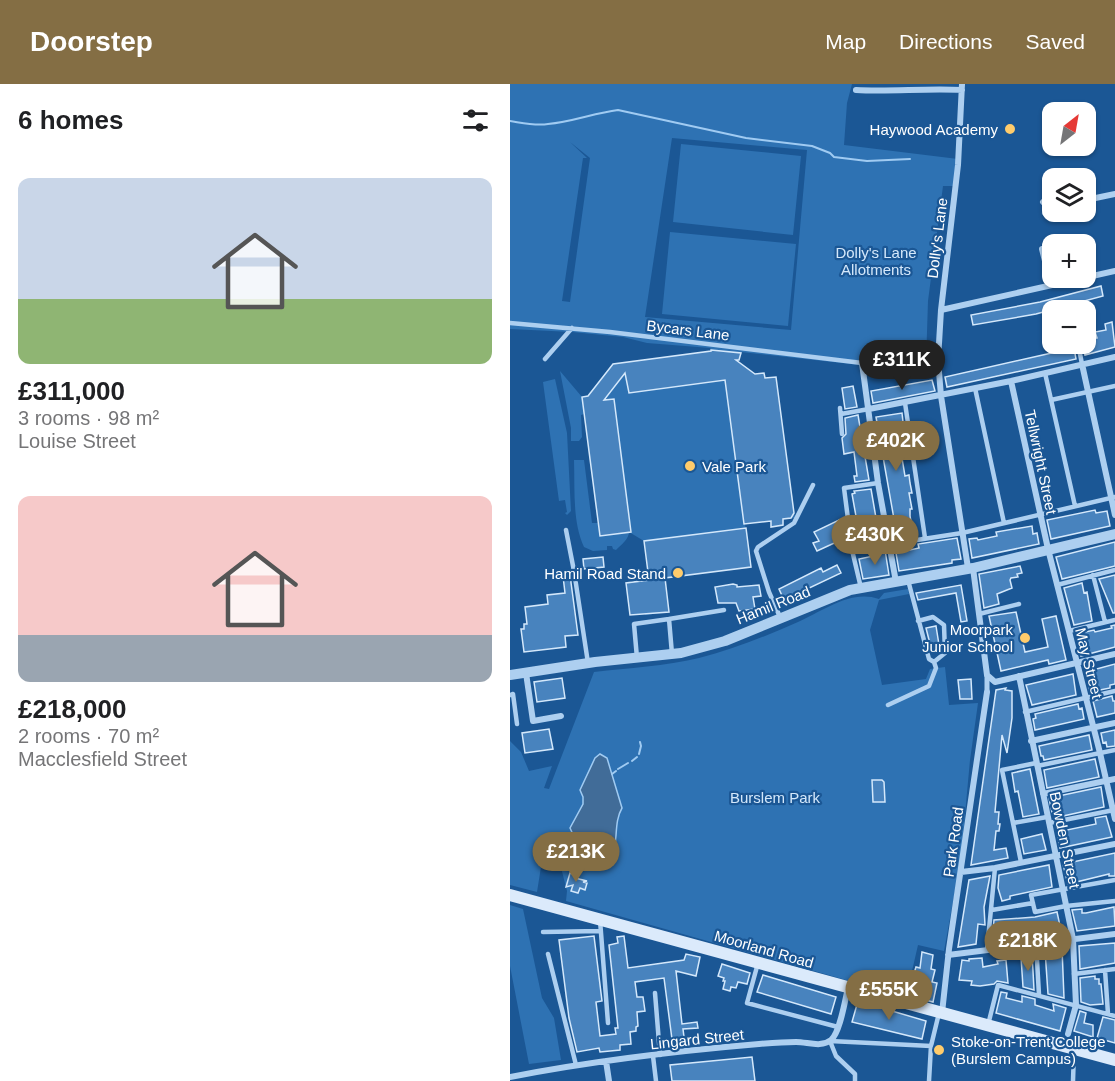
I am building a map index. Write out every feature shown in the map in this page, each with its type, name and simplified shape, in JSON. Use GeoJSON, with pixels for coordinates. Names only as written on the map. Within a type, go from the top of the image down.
{"type":"FeatureCollection","features":[{"type":"Feature","properties":{"kind":"main road","name":"Moorland Road"},"geometry":{"type":"LineString","coordinates":[[510,895],[600,926],[758,963],[988,1025],[1069,1042],[1115,1059]]}},
{"type":"Feature","properties":{"kind":"street"},"geometry":{"type":"LineString","coordinates":[[856,90],[886,92],[962,87]]}},
{"type":"Feature","properties":{"kind":"street","name":"Dolly's Lane"},"geometry":{"type":"LineString","coordinates":[[962,87],[958,165],[941,310],[938,360],[940,396],[962,533]]}},
{"type":"Feature","properties":{"kind":"street"},"geometry":{"type":"LineString","coordinates":[[1096,198],[1115,194]]}},
{"type":"Feature","properties":{"kind":"street"},"geometry":{"type":"LineString","coordinates":[[1096,276],[1115,272]]}},
{"type":"Feature","properties":{"kind":"street"},"geometry":{"type":"LineString","coordinates":[[941,310],[1042,287]]}},
{"type":"Feature","properties":{"kind":"street"},"geometry":{"type":"LineString","coordinates":[[869,409],[1011,381],[1115,357]]}},
{"type":"Feature","properties":{"kind":"street"},"geometry":{"type":"LineString","coordinates":[[862,363],[878,483],[896,582]]}},
{"type":"Feature","properties":{"kind":"street"},"geometry":{"type":"LineString","coordinates":[[1082,364],[1115,515]]}},
{"type":"Feature","properties":{"kind":"street","name":"Tellwright Street"},"geometry":{"type":"LineString","coordinates":[[1011,381],[1048,549]]}},
{"type":"Feature","properties":{"kind":"street","name":"Park Road"},"geometry":{"type":"LineString","coordinates":[[940,1012],[987,692],[979,614],[962,533]]}},
{"type":"Feature","properties":{"kind":"street","name":"Hamil Road"},"geometry":{"type":"LineString","coordinates":[[510,675],[588,663],[672,654],[725,641],[840,594],[861,588],[970,568],[1115,534]]}},
{"type":"Feature","properties":{"kind":"street","name":"May Street"},"geometry":{"type":"LineString","coordinates":[[1048,549],[1115,819]]}},
{"type":"Feature","properties":{"kind":"street"},"geometry":{"type":"LineString","coordinates":[[987,675],[994,682],[1115,654]]}},
{"type":"Feature","properties":{"kind":"street"},"geometry":{"type":"LineString","coordinates":[[526,673],[533,721],[561,716]]}},
{"type":"Feature","properties":{"kind":"street","name":"Bowden Street"},"geometry":{"type":"LineString","coordinates":[[1018,676],[1073,939],[1076,1005],[1069,1042]]}},
{"type":"Feature","properties":{"kind":"street"},"geometry":{"type":"LineString","coordinates":[[1031,741],[1115,723]]}},
{"type":"Feature","properties":{"kind":"street"},"geometry":{"type":"LineString","coordinates":[[1043,794],[1115,779]]}},
{"type":"Feature","properties":{"kind":"street"},"geometry":{"type":"LineString","coordinates":[[961,872],[995,868],[1115,844]]}},
{"type":"Feature","properties":{"kind":"street"},"geometry":{"type":"LineString","coordinates":[[948,955],[1115,934]]}},
{"type":"Feature","properties":{"kind":"street"},"geometry":{"type":"LineString","coordinates":[[830,1041],[836,1034],[848,988]]}},
{"type":"Feature","properties":{"kind":"street","name":"Lingard Street"},"geometry":{"type":"LineString","coordinates":[[510,1077],[606,1061],[758,1044],[797,1042],[816,1044],[830,1041]]}},
{"type":"Feature","properties":{"kind":"street"},"geometry":{"type":"LineString","coordinates":[[606,1061],[609,1081]]}},
{"type":"Feature","properties":{"kind":"lane","name":"Bycars Lane"},"geometry":{"type":"LineString","coordinates":[[510,323],[572,328],[862,363],[938,360]]}},
{"type":"Feature","properties":{"kind":"lane"},"geometry":{"type":"LineString","coordinates":[[545,359],[572,328]]}},
{"type":"Feature","properties":{"kind":"lane"},"geometry":{"type":"LineString","coordinates":[[1080,354],[1082,364]]}},
{"type":"Feature","properties":{"kind":"lane"},"geometry":{"type":"LineString","coordinates":[[1045,373],[1075,506]]}},
{"type":"Feature","properties":{"kind":"lane"},"geometry":{"type":"LineString","coordinates":[[1051,400],[1115,386]]}},
{"type":"Feature","properties":{"kind":"lane"},"geometry":{"type":"LineString","coordinates":[[975,388],[1004,523]]}},
{"type":"Feature","properties":{"kind":"lane"},"geometry":{"type":"LineString","coordinates":[[905,403],[925,537]]}},
{"type":"Feature","properties":{"kind":"lane"},"geometry":{"type":"LineString","coordinates":[[842,434],[840,411],[869,409]]}},
{"type":"Feature","properties":{"kind":"lane"},"geometry":{"type":"LineString","coordinates":[[861,588],[852,550],[844,488],[878,483]]}},
{"type":"Feature","properties":{"kind":"lane"},"geometry":{"type":"LineString","coordinates":[[781,619],[769,592],[756,551],[758,547],[795,523],[813,485]]}},
{"type":"Feature","properties":{"kind":"lane"},"geometry":{"type":"LineString","coordinates":[[852,550],[962,533],[1113,498]]}},
{"type":"Feature","properties":{"kind":"lane"},"geometry":{"type":"LineString","coordinates":[[566,530],[588,663]]}},
{"type":"Feature","properties":{"kind":"lane"},"geometry":{"type":"LineString","coordinates":[[1057,585],[1115,570]]}},
{"type":"Feature","properties":{"kind":"lane"},"geometry":{"type":"LineString","coordinates":[[1094,575],[1105,622]]}},
{"type":"Feature","properties":{"kind":"lane"},"geometry":{"type":"LineString","coordinates":[[888,705],[929,686],[936,669],[934,662],[929,659],[908,579]]}},
{"type":"Feature","properties":{"kind":"lane"},"geometry":{"type":"LineString","coordinates":[[979,614],[1019,604]]}},
{"type":"Feature","properties":{"kind":"lane"},"geometry":{"type":"LineString","coordinates":[[637,658],[634,624],[724,610]]}},
{"type":"Feature","properties":{"kind":"lane"},"geometry":{"type":"LineString","coordinates":[[918,621],[933,617],[944,625],[945,653],[934,662]]}},
{"type":"Feature","properties":{"kind":"lane"},"geometry":{"type":"LineString","coordinates":[[669,619],[672,654]]}},
{"type":"Feature","properties":{"kind":"lane"},"geometry":{"type":"LineString","coordinates":[[1069,631],[1115,620]]}},
{"type":"Feature","properties":{"kind":"lane"},"geometry":{"type":"LineString","coordinates":[[1025,711],[1115,691]]}},
{"type":"Feature","properties":{"kind":"lane"},"geometry":{"type":"LineString","coordinates":[[510,694],[513,694],[517,724]]}},
{"type":"Feature","properties":{"kind":"lane"},"geometry":{"type":"LineString","coordinates":[[1021,862],[1002,770],[1115,750]]}},
{"type":"Feature","properties":{"kind":"lane"},"geometry":{"type":"LineString","coordinates":[[1013,823],[1114,810]]}},
{"type":"Feature","properties":{"kind":"lane"},"geometry":{"type":"LineString","coordinates":[[987,951],[995,868]]}},
{"type":"Feature","properties":{"kind":"lane"},"geometry":{"type":"LineString","coordinates":[[1115,880],[1031,895],[1035,912],[1115,901]]}},
{"type":"Feature","properties":{"kind":"lane"},"geometry":{"type":"LineString","coordinates":[[992,910],[1033,903]]}},
{"type":"Feature","properties":{"kind":"lane"},"geometry":{"type":"LineString","coordinates":[[543,932],[600,926],[608,1023]]}},
{"type":"Feature","properties":{"kind":"lane"},"geometry":{"type":"LineString","coordinates":[[1036,943],[1038,995]]}},
{"type":"Feature","properties":{"kind":"lane"},"geometry":{"type":"LineString","coordinates":[[548,954],[576,1065]]}},
{"type":"Feature","properties":{"kind":"lane"},"geometry":{"type":"LineString","coordinates":[[758,963],[747,1003],[838,1027]]}},
{"type":"Feature","properties":{"kind":"lane"},"geometry":{"type":"LineString","coordinates":[[1074,974],[1115,969]]}},
{"type":"Feature","properties":{"kind":"lane"},"geometry":{"type":"LineString","coordinates":[[1106,970],[1108,1014]]}},
{"type":"Feature","properties":{"kind":"lane"},"geometry":{"type":"LineString","coordinates":[[988,1025],[998,985],[1115,1016]]}},
{"type":"Feature","properties":{"kind":"lane"},"geometry":{"type":"LineString","coordinates":[[655,993],[656,1081]]}},
{"type":"Feature","properties":{"kind":"lane"},"geometry":{"type":"LineString","coordinates":[[929,1081],[931,1046],[940,1012]]}},
{"type":"Feature","properties":{"kind":"lane"},"geometry":{"type":"LineString","coordinates":[[855,1081],[855,1074],[836,1056],[830,1041],[931,1046]]}},
{"type":"Feature","properties":{"kind":"lane"},"geometry":{"type":"LineString","coordinates":[[1069,1042],[1073,1081]]}},
{"type":"Feature","properties":{"kind":"green space","name":"Dolly's Lane Allotments"},"geometry":{"type":"Polygon","coordinates":[[[510,84],[852,84],[847,103],[844,145],[958,159],[955,186],[943,186],[928,301],[926,363],[860,365],[741,352],[737,360],[753,374],[764,373],[765,378],[776,377],[795,518],[783,519],[784,525],[771,527],[770,521],[745,524],[751,567],[665,578],[669,612],[645,615],[641,581],[649,580],[644,541],[629,532],[616,550],[612,546],[607,546],[607,550],[593,551],[584,547],[576,515],[574,460],[584,460],[592,523],[598,523],[584,414],[581,415],[582,437],[579,441],[571,441],[571,428],[560,371],[582,397],[587,396],[613,364],[712,351],[710,348],[647,343],[623,337],[510,329],[510,84]],[[672,138],[645,317],[791,330],[807,150],[672,138]],[[570,142],[587,158],[583,158],[562,301],[570,302],[590,158],[570,142]]]}},
{"type":"Feature","properties":{"kind":"green space"},"geometry":{"type":"Polygon","coordinates":[[[681,144],[801,156],[793,235],[673,222],[681,144]]]}},
{"type":"Feature","properties":{"kind":"green space"},"geometry":{"type":"Polygon","coordinates":[[[670,232],[796,244],[788,326],[662,314],[670,232]]]}},
{"type":"Feature","properties":{"kind":"green space"},"geometry":{"type":"Polygon","coordinates":[[[555,379],[567,433],[571,511],[567,515],[565,500],[559,501],[543,382],[555,379]]]}},
{"type":"Feature","properties":{"kind":"green space","name":"Burslem Park"},"geometry":{"type":"Polygon","coordinates":[[[908,589],[909,594],[879,600],[870,630],[882,685],[926,679],[930,669],[945,667],[949,705],[978,703],[961,858],[944,951],[918,945],[906,997],[566,901],[567,891],[556,848],[544,848],[537,892],[510,885],[510,741],[521,752],[529,771],[552,766],[544,788],[549,789],[594,672],[673,663],[711,655],[774,632],[848,599],[869,597],[879,599],[884,593],[908,589]]]}},
{"type":"Feature","properties":{"kind":"green space"},"geometry":{"type":"Polygon","coordinates":[[[510,905],[523,909],[542,998],[554,1018],[561,1060],[529,1064],[510,966],[510,905]]]}},
{"type":"Feature","properties":{"kind":"shaded area"},"geometry":{"type":"Polygon","coordinates":[[[600,754],[607,758],[622,808],[611,860],[597,863],[585,855],[570,828],[583,804],[580,790],[595,758],[600,754]]]}},
{"type":"Feature","properties":{"kind":"building"},"geometry":{"type":"Polygon","coordinates":[[[1101,286],[1103,296],[1088,300],[1048,300],[1096,288],[1101,286]]]}},
{"type":"Feature","properties":{"kind":"building"},"geometry":{"type":"Polygon","coordinates":[[[1042,301],[1042,312],[973,325],[971,315],[1042,301]]]}},
{"type":"Feature","properties":{"kind":"building"},"geometry":{"type":"Polygon","coordinates":[[[1112,322],[1115,347],[1096,352],[1096,332],[1106,330],[1105,324],[1112,322]]]}},
{"type":"Feature","properties":{"kind":"building"},"geometry":{"type":"Polygon","coordinates":[[[711,350],[741,353],[739,360],[736,360],[755,374],[764,373],[765,378],[776,377],[794,513],[791,518],[783,519],[783,525],[771,527],[771,521],[744,524],[725,380],[629,393],[625,373],[604,400],[614,399],[631,532],[600,536],[582,397],[588,396],[613,364],[711,350]]]}},
{"type":"Feature","properties":{"kind":"building"},"geometry":{"type":"Polygon","coordinates":[[[1047,354],[1075,354],[1076,359],[947,387],[945,377],[1047,354]]]}},
{"type":"Feature","properties":{"kind":"building"},"geometry":{"type":"Polygon","coordinates":[[[932,380],[935,391],[873,403],[871,391],[932,380]]]}},
{"type":"Feature","properties":{"kind":"building"},"geometry":{"type":"Polygon","coordinates":[[[853,386],[857,407],[845,409],[842,388],[853,386]]]}},
{"type":"Feature","properties":{"kind":"building"},"geometry":{"type":"Polygon","coordinates":[[[902,413],[903,422],[898,423],[904,451],[901,452],[905,476],[909,475],[912,493],[909,493],[913,533],[897,536],[876,417],[902,413]]]}},
{"type":"Feature","properties":{"kind":"building"},"geometry":{"type":"Polygon","coordinates":[[[858,415],[869,480],[855,482],[854,476],[857,476],[854,452],[844,454],[842,438],[846,434],[845,418],[858,415]]]}},
{"type":"Feature","properties":{"kind":"building"},"geometry":{"type":"Polygon","coordinates":[[[871,489],[880,541],[861,544],[852,494],[855,493],[854,491],[871,489]]]}},
{"type":"Feature","properties":{"kind":"building"},"geometry":{"type":"Polygon","coordinates":[[[1095,510],[1096,513],[1107,511],[1110,526],[1051,539],[1047,520],[1095,510]]]}},
{"type":"Feature","properties":{"kind":"building"},"geometry":{"type":"Polygon","coordinates":[[[839,520],[843,539],[817,551],[813,543],[819,541],[814,532],[839,520]]]}},
{"type":"Feature","properties":{"kind":"building"},"geometry":{"type":"Polygon","coordinates":[[[1032,526],[1033,534],[1037,533],[1039,544],[972,558],[969,539],[977,538],[978,540],[997,536],[996,532],[1032,526]]]}},
{"type":"Feature","properties":{"kind":"building","name":"Hamil Road Stand"},"geometry":{"type":"Polygon","coordinates":[[[746,528],[751,567],[665,578],[669,612],[630,615],[626,583],[649,580],[644,541],[746,528]]]}},
{"type":"Feature","properties":{"kind":"building"},"geometry":{"type":"Polygon","coordinates":[[[957,538],[961,559],[952,560],[952,563],[899,571],[896,553],[919,548],[918,544],[957,538]]]}},
{"type":"Feature","properties":{"kind":"building"},"geometry":{"type":"Polygon","coordinates":[[[1115,542],[1115,566],[1062,579],[1056,557],[1115,542]]]}},
{"type":"Feature","properties":{"kind":"building"},"geometry":{"type":"Polygon","coordinates":[[[885,550],[889,575],[863,579],[859,559],[878,555],[877,551],[885,550]]]}},
{"type":"Feature","properties":{"kind":"building"},"geometry":{"type":"Polygon","coordinates":[[[603,557],[604,567],[584,569],[583,559],[603,557]]]}},
{"type":"Feature","properties":{"kind":"building"},"geometry":{"type":"Polygon","coordinates":[[[837,565],[841,573],[784,600],[779,589],[821,568],[823,572],[837,565]]]}},
{"type":"Feature","properties":{"kind":"building"},"geometry":{"type":"Polygon","coordinates":[[[1020,566],[1022,573],[1010,580],[1012,588],[997,594],[999,604],[984,608],[979,574],[1020,566]]]}},
{"type":"Feature","properties":{"kind":"building"},"geometry":{"type":"Polygon","coordinates":[[[570,575],[578,635],[565,636],[566,647],[524,652],[521,629],[524,629],[524,624],[527,624],[525,607],[548,604],[547,595],[565,593],[563,576],[570,575]]]}},
{"type":"Feature","properties":{"kind":"building"},"geometry":{"type":"Polygon","coordinates":[[[1115,575],[1115,613],[1113,613],[1099,579],[1115,575]]]}},
{"type":"Feature","properties":{"kind":"building"},"geometry":{"type":"Polygon","coordinates":[[[1082,583],[1084,593],[1087,592],[1092,621],[1074,625],[1064,588],[1082,583]]]}},
{"type":"Feature","properties":{"kind":"building"},"geometry":{"type":"Polygon","coordinates":[[[733,584],[737,587],[759,585],[761,596],[753,597],[755,609],[739,611],[736,603],[718,603],[715,587],[733,584]]]}},
{"type":"Feature","properties":{"kind":"building"},"geometry":{"type":"Polygon","coordinates":[[[961,585],[967,621],[961,622],[956,593],[918,600],[916,593],[961,585]]]}},
{"type":"Feature","properties":{"kind":"building"},"geometry":{"type":"Polygon","coordinates":[[[1016,612],[1025,652],[1048,647],[1042,619],[1056,616],[1066,660],[1049,664],[1048,660],[1001,671],[989,616],[1016,612]]]}},
{"type":"Feature","properties":{"kind":"building"},"geometry":{"type":"Polygon","coordinates":[[[1115,625],[1115,647],[1081,656],[1076,634],[1094,630],[1095,632],[1112,628],[1111,626],[1115,625]]]}},
{"type":"Feature","properties":{"kind":"building"},"geometry":{"type":"Polygon","coordinates":[[[936,626],[940,651],[932,652],[926,628],[936,626]]]}},
{"type":"Feature","properties":{"kind":"building"},"geometry":{"type":"Polygon","coordinates":[[[1115,664],[1115,684],[1110,685],[1110,688],[1090,692],[1089,688],[1094,687],[1089,671],[1115,664]]]}},
{"type":"Feature","properties":{"kind":"building"},"geometry":{"type":"Polygon","coordinates":[[[1073,674],[1076,695],[1032,705],[1026,685],[1073,674]]]}},
{"type":"Feature","properties":{"kind":"building"},"geometry":{"type":"Polygon","coordinates":[[[562,678],[565,698],[537,702],[534,682],[562,678]]]}},
{"type":"Feature","properties":{"kind":"building"},"geometry":{"type":"Polygon","coordinates":[[[971,679],[972,699],[960,699],[958,680],[971,679]]]}},
{"type":"Feature","properties":{"kind":"building"},"geometry":{"type":"Polygon","coordinates":[[[1006,688],[1005,690],[1012,691],[1012,718],[1007,753],[1002,735],[995,812],[999,812],[998,824],[1000,824],[999,831],[996,831],[994,850],[1006,848],[1008,858],[971,865],[996,690],[1006,688]]]}},
{"type":"Feature","properties":{"kind":"building"},"geometry":{"type":"Polygon","coordinates":[[[1112,696],[1115,701],[1115,713],[1097,717],[1093,701],[1112,696]]]}},
{"type":"Feature","properties":{"kind":"building"},"geometry":{"type":"Polygon","coordinates":[[[1078,704],[1079,709],[1082,708],[1084,719],[1035,730],[1033,719],[1036,718],[1035,714],[1078,704]]]}},
{"type":"Feature","properties":{"kind":"building"},"geometry":{"type":"Polygon","coordinates":[[[549,729],[553,749],[525,753],[522,733],[549,729]]]}},
{"type":"Feature","properties":{"kind":"building"},"geometry":{"type":"Polygon","coordinates":[[[1115,730],[1115,746],[1107,747],[1106,742],[1103,743],[1101,733],[1115,730]]]}},
{"type":"Feature","properties":{"kind":"building"},"geometry":{"type":"Polygon","coordinates":[[[1089,735],[1092,750],[1044,760],[1041,756],[1039,746],[1089,735]]]}},
{"type":"Feature","properties":{"kind":"building"},"geometry":{"type":"Polygon","coordinates":[[[1095,759],[1099,777],[1047,788],[1044,770],[1095,759]]]}},
{"type":"Feature","properties":{"kind":"building"},"geometry":{"type":"Polygon","coordinates":[[[1030,769],[1039,814],[1023,817],[1012,773],[1030,769]]]}},
{"type":"Feature","properties":{"kind":"building"},"geometry":{"type":"Polygon","coordinates":[[[872,780],[884,782],[885,802],[873,802],[872,780]]]}},
{"type":"Feature","properties":{"kind":"building"},"geometry":{"type":"Polygon","coordinates":[[[1101,787],[1104,807],[1063,816],[1062,810],[1052,812],[1049,798],[1101,787]]]}},
{"type":"Feature","properties":{"kind":"building"},"geometry":{"type":"Polygon","coordinates":[[[1106,816],[1112,837],[1060,848],[1057,832],[1096,824],[1095,818],[1106,816]]]}},
{"type":"Feature","properties":{"kind":"building"},"geometry":{"type":"Polygon","coordinates":[[[1042,834],[1046,850],[1024,854],[1021,839],[1042,834]]]}},
{"type":"Feature","properties":{"kind":"building"},"geometry":{"type":"Polygon","coordinates":[[[1115,853],[1115,876],[1109,876],[1109,874],[1068,884],[1063,864],[1115,853]]]}},
{"type":"Feature","properties":{"kind":"building"},"geometry":{"type":"Polygon","coordinates":[[[1049,865],[1052,887],[1010,896],[1010,899],[1002,901],[998,888],[999,875],[1049,865]]]}},
{"type":"Feature","properties":{"kind":"building"},"geometry":{"type":"Polygon","coordinates":[[[570,873],[576,875],[575,878],[587,881],[583,882],[587,883],[585,890],[580,888],[578,893],[571,891],[573,885],[566,887],[570,873]]]}},
{"type":"Feature","properties":{"kind":"building"},"geometry":{"type":"Polygon","coordinates":[[[990,876],[984,907],[985,925],[978,924],[976,944],[958,947],[969,880],[990,876]]]}},
{"type":"Feature","properties":{"kind":"building"},"geometry":{"type":"Polygon","coordinates":[[[1114,907],[1115,926],[1077,931],[1072,910],[1082,909],[1082,913],[1086,913],[1114,907]]]}},
{"type":"Feature","properties":{"kind":"building"},"geometry":{"type":"Polygon","coordinates":[[[1057,912],[1062,935],[992,942],[994,920],[1035,917],[1057,912]]]}},
{"type":"Feature","properties":{"kind":"building"},"geometry":{"type":"Polygon","coordinates":[[[594,936],[602,1001],[596,1002],[600,1036],[616,1034],[615,1028],[618,1028],[609,945],[618,943],[617,937],[624,936],[628,968],[684,960],[686,954],[700,957],[696,976],[676,971],[682,1024],[697,1022],[698,1028],[683,1029],[685,1045],[673,1047],[664,978],[635,982],[637,997],[643,997],[645,1011],[637,1012],[638,1026],[636,1031],[630,1032],[631,1044],[620,1045],[620,1050],[600,1052],[599,1048],[577,1052],[569,1018],[559,940],[594,936]]]}},
{"type":"Feature","properties":{"kind":"building"},"geometry":{"type":"Polygon","coordinates":[[[1115,943],[1115,963],[1080,969],[1079,946],[1115,943]]]}},
{"type":"Feature","properties":{"kind":"building"},"geometry":{"type":"Polygon","coordinates":[[[1062,948],[1064,998],[1048,994],[1045,950],[1062,948]]]}},
{"type":"Feature","properties":{"kind":"building"},"geometry":{"type":"Polygon","coordinates":[[[922,952],[933,955],[931,969],[935,970],[932,982],[937,983],[933,1002],[918,998],[918,985],[911,983],[916,967],[920,968],[922,952]]]}},
{"type":"Feature","properties":{"kind":"building"},"geometry":{"type":"Polygon","coordinates":[[[1032,956],[1034,990],[1023,987],[1021,957],[1032,956]]]}},
{"type":"Feature","properties":{"kind":"building"},"geometry":{"type":"Polygon","coordinates":[[[982,958],[983,967],[1006,960],[1008,983],[997,981],[994,984],[980,986],[971,985],[972,981],[959,980],[962,960],[982,958]]]}},
{"type":"Feature","properties":{"kind":"building"},"geometry":{"type":"Polygon","coordinates":[[[722,964],[750,973],[747,984],[738,982],[736,988],[731,987],[730,991],[723,989],[724,978],[718,976],[722,964]]]}},
{"type":"Feature","properties":{"kind":"building"},"geometry":{"type":"Polygon","coordinates":[[[763,975],[836,997],[831,1014],[757,992],[763,975]]]}},
{"type":"Feature","properties":{"kind":"building"},"geometry":{"type":"Polygon","coordinates":[[[1095,976],[1101,984],[1103,1004],[1090,1005],[1081,1002],[1080,978],[1095,976]]]}},
{"type":"Feature","properties":{"kind":"building"},"geometry":{"type":"Polygon","coordinates":[[[1001,992],[1007,993],[1006,998],[1022,1002],[1022,996],[1035,999],[1035,1005],[1054,1011],[1053,1004],[1066,1008],[1060,1031],[996,1013],[1001,992]]]}},
{"type":"Feature","properties":{"kind":"building"},"geometry":{"type":"Polygon","coordinates":[[[858,1001],[926,1021],[922,1039],[852,1022],[858,1001]]]}},
{"type":"Feature","properties":{"kind":"building"},"geometry":{"type":"Polygon","coordinates":[[[1080,1011],[1086,1013],[1084,1023],[1093,1025],[1093,1037],[1074,1031],[1080,1011]]]}},
{"type":"Feature","properties":{"kind":"building"},"geometry":{"type":"Polygon","coordinates":[[[1103,1017],[1115,1020],[1115,1043],[1097,1038],[1103,1017]]]}},
{"type":"Feature","properties":{"kind":"building"},"geometry":{"type":"Polygon","coordinates":[[[752,1057],[755,1081],[672,1081],[670,1065],[752,1057]]]}},
{"type":"Feature","properties":{"kind":"waterway"},"geometry":{"type":"LineString","coordinates":[[510,121],[543,125],[618,110],[746,138],[812,146],[834,157],[867,161],[910,159]]}},
{"type":"Feature","properties":{"kind":"waterway"},"geometry":{"type":"LineString","coordinates":[[639,754],[640,742]]}},
{"type":"Feature","properties":{"kind":"waterway"},"geometry":{"type":"LineString","coordinates":[[632,761],[637,757]]}},
{"type":"Feature","properties":{"kind":"waterway"},"geometry":{"type":"LineString","coordinates":[[618,769],[628,763]]}},
{"type":"Feature","properties":{"kind":"waterway"},"geometry":{"type":"LineString","coordinates":[[612,774],[616,771]]}},
{"type":"Feature","properties":{"kind":"place","name":"Haywood Academy"},"geometry":{"type":"Point","coordinates":[1010,129]}},
{"type":"Feature","properties":{"kind":"place","name":"Vale Park"},"geometry":{"type":"Point","coordinates":[690,466]}},
{"type":"Feature","properties":{"kind":"place","name":"Hamil Road Stand"},"geometry":{"type":"Point","coordinates":[678,573]}},
{"type":"Feature","properties":{"kind":"place","name":"Moorpark Junior School"},"geometry":{"type":"Point","coordinates":[1025,638]}},
{"type":"Feature","properties":{"kind":"place","name":"Stoke-on-Trent College (Burslem Campus)"},"geometry":{"type":"Point","coordinates":[939,1050]}}]}
